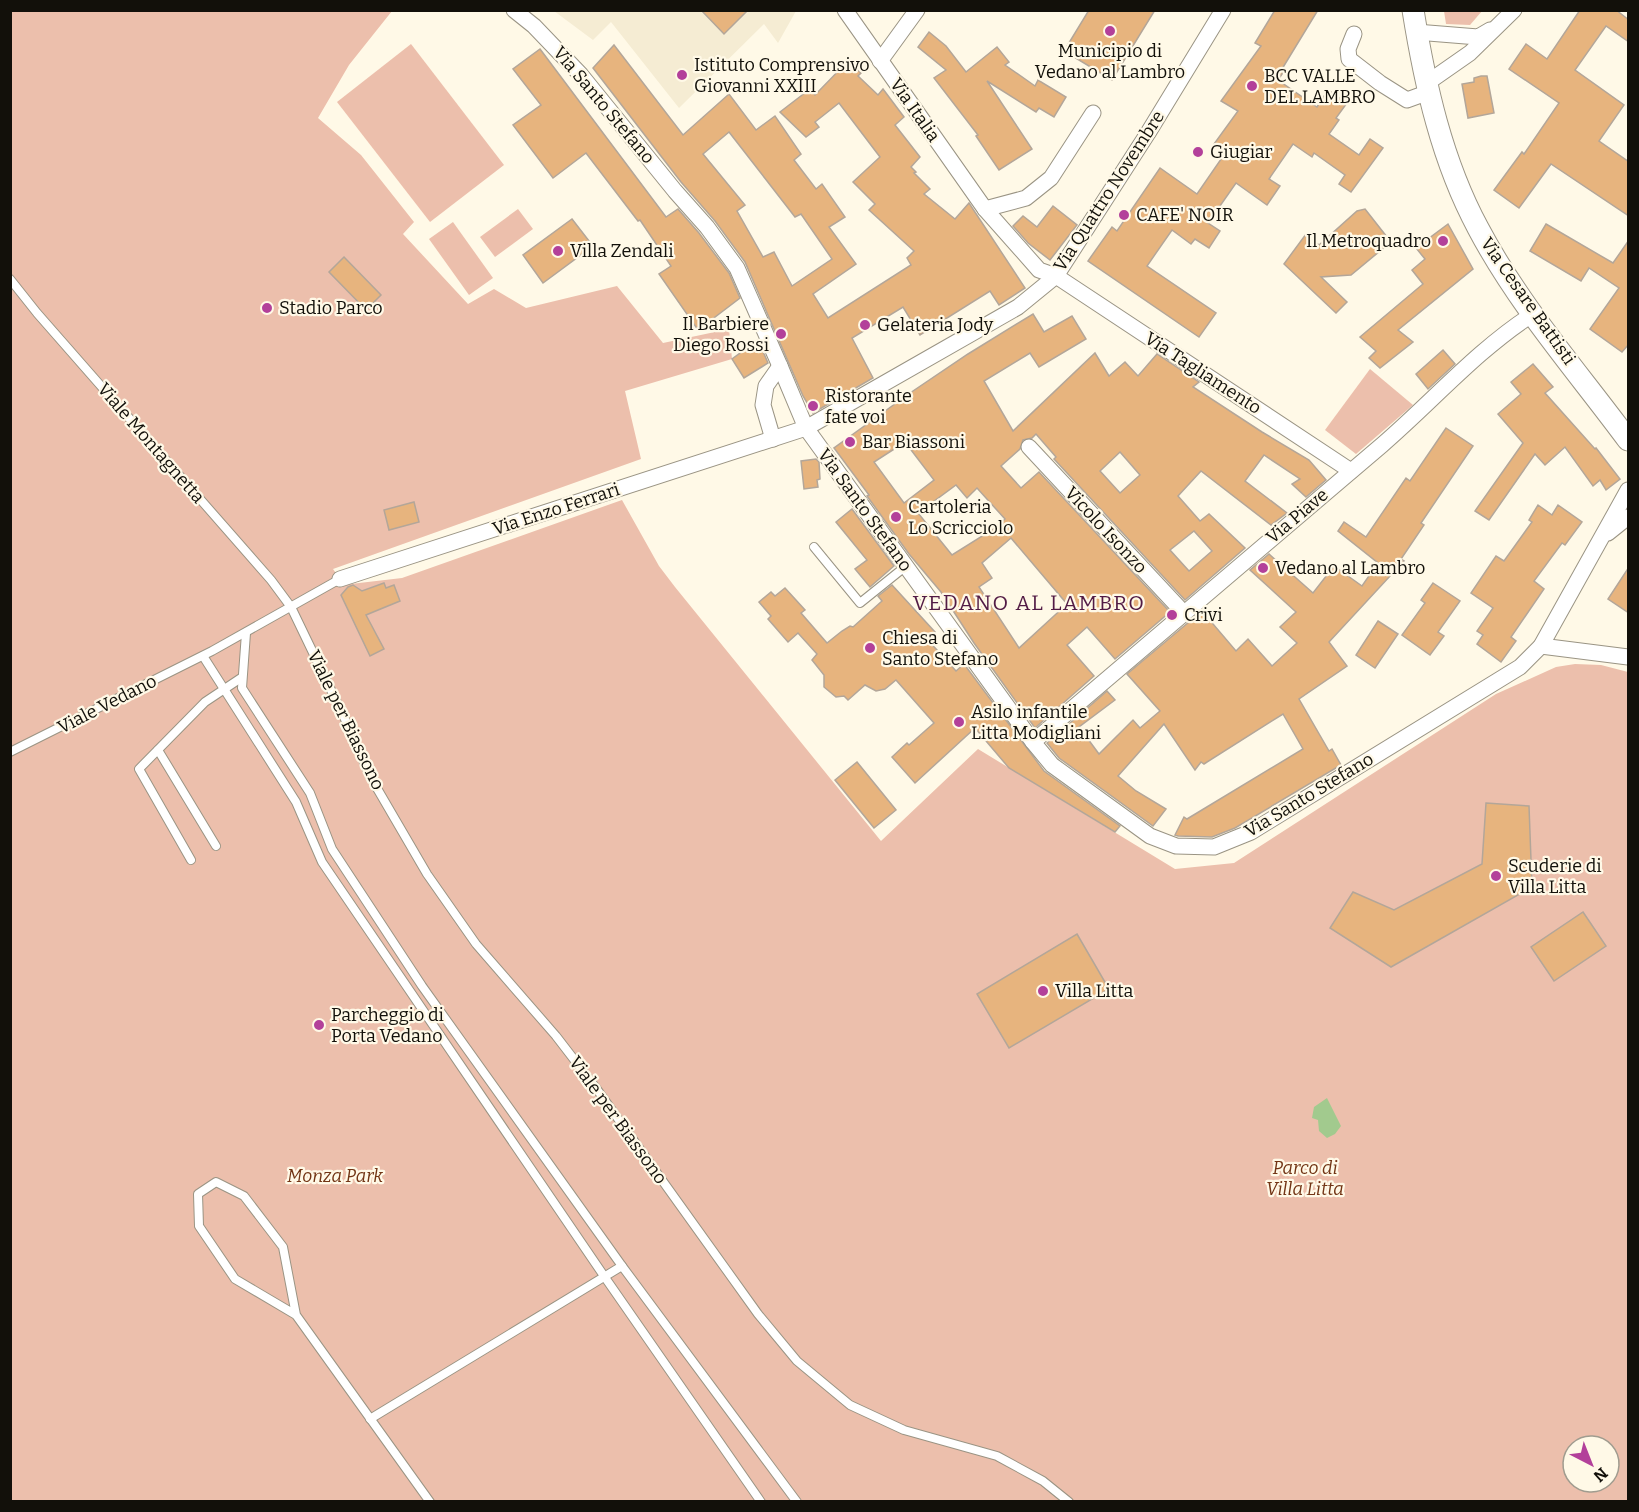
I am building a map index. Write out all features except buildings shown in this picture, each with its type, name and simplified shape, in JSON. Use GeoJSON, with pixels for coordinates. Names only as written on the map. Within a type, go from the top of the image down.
{"type":"FeatureCollection","features":[{"type":"Feature","properties":{"kind":"main road","name":"Via Cesare Battisti"},"geometry":{"type":"LineString","coordinates":[[1413,10],[1428,87],[1446,157],[1473,219],[1533,314],[1629,440]]}},
{"type":"Feature","properties":{"kind":"street","name":"Via Santo Stefano"},"geometry":{"type":"LineString","coordinates":[[514,10],[534,26],[581,75],[707,227],[736,268],[806,429],[1034,742],[1052,765],[1149,836],[1176,846],[1214,848],[1251,832],[1520,667],[1541,646],[1629,490]]}},
{"type":"Feature","properties":{"kind":"street","name":"Via Italia"},"geometry":{"type":"LineString","coordinates":[[845,10],[985,209],[1039,270],[1056,276]]}},
{"type":"Feature","properties":{"kind":"street"},"geometry":{"type":"LineString","coordinates":[[880,61],[917,10]]}},
{"type":"Feature","properties":{"kind":"street","name":"Via Quattro Novembre"},"geometry":{"type":"LineString","coordinates":[[773,439],[806,429],[1018,306],[1056,276],[1148,133],[1223,10]]}},
{"type":"Feature","properties":{"kind":"street"},"geometry":{"type":"LineString","coordinates":[[1416,32],[1478,37],[1511,14]]}},
{"type":"Feature","properties":{"kind":"street"},"geometry":{"type":"LineString","coordinates":[[1354,34],[1348,49],[1349,59],[1380,84],[1407,100],[1428,87],[1470,53],[1511,14]]}},
{"type":"Feature","properties":{"kind":"street"},"geometry":{"type":"LineString","coordinates":[[985,209],[1026,198],[1051,178],[1093,113]]}},
{"type":"Feature","properties":{"kind":"street","name":"Via Tagliamento"},"geometry":{"type":"LineString","coordinates":[[1056,276],[1351,471]]}},
{"type":"Feature","properties":{"kind":"street","name":"Via Piave"},"geometry":{"type":"LineString","coordinates":[[1034,742],[1183,612],[1392,436],[1471,362],[1533,314]]}},
{"type":"Feature","properties":{"kind":"street"},"geometry":{"type":"LineString","coordinates":[[773,439],[763,405],[766,386],[780,366]]}},
{"type":"Feature","properties":{"kind":"street","name":"Via Enzo Ferrari"},"geometry":{"type":"LineString","coordinates":[[340,579],[773,439]]}},
{"type":"Feature","properties":{"kind":"street","name":"Vicolo Isonzo"},"geometry":{"type":"LineString","coordinates":[[1029,447],[1183,612]]}},
{"type":"Feature","properties":{"kind":"street"},"geometry":{"type":"LineString","coordinates":[[1603,536],[1629,518]]}},
{"type":"Feature","properties":{"kind":"street"},"geometry":{"type":"LineString","coordinates":[[1541,646],[1629,657]]}},
{"type":"Feature","properties":{"kind":"lane","name":"Viale Montagnetta"},"geometry":{"type":"LineString","coordinates":[[10,279],[37,313],[271,580],[291,608]]}},
{"type":"Feature","properties":{"kind":"lane"},"geometry":{"type":"LineString","coordinates":[[814,546],[860,603],[906,566]]}},
{"type":"Feature","properties":{"kind":"lane","name":"Viale Vedano"},"geometry":{"type":"LineString","coordinates":[[10,752],[203,656],[340,579]]}},
{"type":"Feature","properties":{"kind":"lane","name":"Viale per Biassono"},"geometry":{"type":"LineString","coordinates":[[291,608],[371,778],[427,874],[476,944],[556,1036],[596,1088],[758,1314],[797,1361],[850,1405],[904,1430],[997,1456],[1043,1481],[1069,1502]]}},
{"type":"Feature","properties":{"kind":"lane"},"geometry":{"type":"LineString","coordinates":[[246,633],[242,688],[310,793],[332,849],[422,986],[622,1266],[797,1502]]}},
{"type":"Feature","properties":{"kind":"lane"},"geometry":{"type":"LineString","coordinates":[[203,656],[296,802],[322,862],[761,1502]]}},
{"type":"Feature","properties":{"kind":"lane"},"geometry":{"type":"LineString","coordinates":[[191,860],[139,769],[205,702],[241,678]]}},
{"type":"Feature","properties":{"kind":"lane"},"geometry":{"type":"LineString","coordinates":[[158,750],[216,846]]}},
{"type":"Feature","properties":{"kind":"lane"},"geometry":{"type":"LineString","coordinates":[[296,1315],[283,1246],[244,1196],[216,1182],[198,1194],[199,1226],[235,1279],[296,1315],[430,1502]]}},
{"type":"Feature","properties":{"kind":"lane"},"geometry":{"type":"LineString","coordinates":[[370,1419],[622,1266]]}},
{"type":"Feature","properties":{"kind":"shaded area","name":"Istituto Comprensivo Giovanni XXIII"},"geometry":{"type":"Polygon","coordinates":[[[554,11],[796,11],[778,43],[764,24],[679,108],[611,22],[593,40],[554,11]]]}},
{"type":"Feature","properties":{"kind":"shaded area"},"geometry":{"type":"Polygon","coordinates":[[[1327,1098],[1341,1126],[1335,1134],[1327,1138],[1319,1131],[1318,1120],[1312,1118],[1314,1107],[1327,1098]]]}},
{"type":"Feature","properties":{"kind":"green space"},"geometry":{"type":"Polygon","coordinates":[[[1444,10],[1482,11],[1470,25],[1446,24],[1444,10]]]}},
{"type":"Feature","properties":{"kind":"green space"},"geometry":{"type":"Polygon","coordinates":[[[10,11],[392,11],[349,65],[318,118],[361,155],[414,222],[403,234],[468,304],[494,289],[526,308],[617,286],[663,343],[729,329],[732,359],[625,391],[641,459],[333,569],[342,585],[402,578],[622,500],[659,566],[881,841],[978,749],[1175,869],[1234,863],[1496,694],[1556,667],[1575,664],[1601,665],[1628,672],[1628,1501],[11,1501],[10,11]]]}},
{"type":"Feature","properties":{"kind":"green space"},"geometry":{"type":"Polygon","coordinates":[[[411,44],[504,165],[430,222],[337,102],[411,44]]]}},
{"type":"Feature","properties":{"kind":"green space"},"geometry":{"type":"Polygon","coordinates":[[[518,209],[533,229],[495,257],[480,237],[518,209]]]}},
{"type":"Feature","properties":{"kind":"green space"},"geometry":{"type":"Polygon","coordinates":[[[453,222],[493,278],[469,295],[429,239],[453,222]]]}},
{"type":"Feature","properties":{"kind":"green space"},"geometry":{"type":"Polygon","coordinates":[[[1370,369],[1413,405],[1356,454],[1325,430],[1370,369]]]}},
{"type":"Feature","properties":{"kind":"place","name":"Municipio di Vedano al Lambro"},"geometry":{"type":"Point","coordinates":[1110,31]}},
{"type":"Feature","properties":{"kind":"place","name":"Istituto Comprensivo Giovanni XXIII"},"geometry":{"type":"Point","coordinates":[682,75]}},
{"type":"Feature","properties":{"kind":"place","name":"BCC VALLE DEL LAMBRO"},"geometry":{"type":"Point","coordinates":[1252,86]}},
{"type":"Feature","properties":{"kind":"place","name":"Giugiar"},"geometry":{"type":"Point","coordinates":[1198,152]}},
{"type":"Feature","properties":{"kind":"place","name":"CAFE' NOIR"},"geometry":{"type":"Point","coordinates":[1124,215]}},
{"type":"Feature","properties":{"kind":"place","name":"Il Metroquadro"},"geometry":{"type":"Point","coordinates":[1443,241]}},
{"type":"Feature","properties":{"kind":"place","name":"Villa Zendali"},"geometry":{"type":"Point","coordinates":[558,251]}},
{"type":"Feature","properties":{"kind":"place","name":"Stadio Parco"},"geometry":{"type":"Point","coordinates":[267,308]}},
{"type":"Feature","properties":{"kind":"place","name":"Gelateria Jody"},"geometry":{"type":"Point","coordinates":[865,325]}},
{"type":"Feature","properties":{"kind":"place","name":"Il Barbiere Diego Rossi"},"geometry":{"type":"Point","coordinates":[781,334]}},
{"type":"Feature","properties":{"kind":"place","name":"Ristorante fate voi"},"geometry":{"type":"Point","coordinates":[813,406]}},
{"type":"Feature","properties":{"kind":"place","name":"Bar Biassoni"},"geometry":{"type":"Point","coordinates":[850,442]}},
{"type":"Feature","properties":{"kind":"place","name":"Cartoleria Lo Scricciolo"},"geometry":{"type":"Point","coordinates":[896,517]}},
{"type":"Feature","properties":{"kind":"place","name":"Vedano al Lambro"},"geometry":{"type":"Point","coordinates":[1263,568]}},
{"type":"Feature","properties":{"kind":"place","name":"Crivi"},"geometry":{"type":"Point","coordinates":[1172,615]}},
{"type":"Feature","properties":{"kind":"place","name":"Chiesa di Santo Stefano"},"geometry":{"type":"Point","coordinates":[870,648]}},
{"type":"Feature","properties":{"kind":"place","name":"Asilo infantile Litta Modigliani"},"geometry":{"type":"Point","coordinates":[959,722]}},
{"type":"Feature","properties":{"kind":"place","name":"Scuderie di Villa Litta"},"geometry":{"type":"Point","coordinates":[1496,876]}},
{"type":"Feature","properties":{"kind":"place","name":"Villa Litta"},"geometry":{"type":"Point","coordinates":[1043,991]}},
{"type":"Feature","properties":{"kind":"place","name":"Parcheggio di Porta Vedano"},"geometry":{"type":"Point","coordinates":[319,1025]}},
{"type":"Feature","properties":{"kind":"district","name":"VEDANO AL LAMBRO"},"geometry":{"type":"Point","coordinates":[1029,603]}},
{"type":"Feature","properties":{"kind":"park label","name":"Monza Park"},"geometry":{"type":"Point","coordinates":[335,1176]}},
{"type":"Feature","properties":{"kind":"park label","name":"Parco di Villa Litta"},"geometry":{"type":"Point","coordinates":[1305,1178]}}]}
